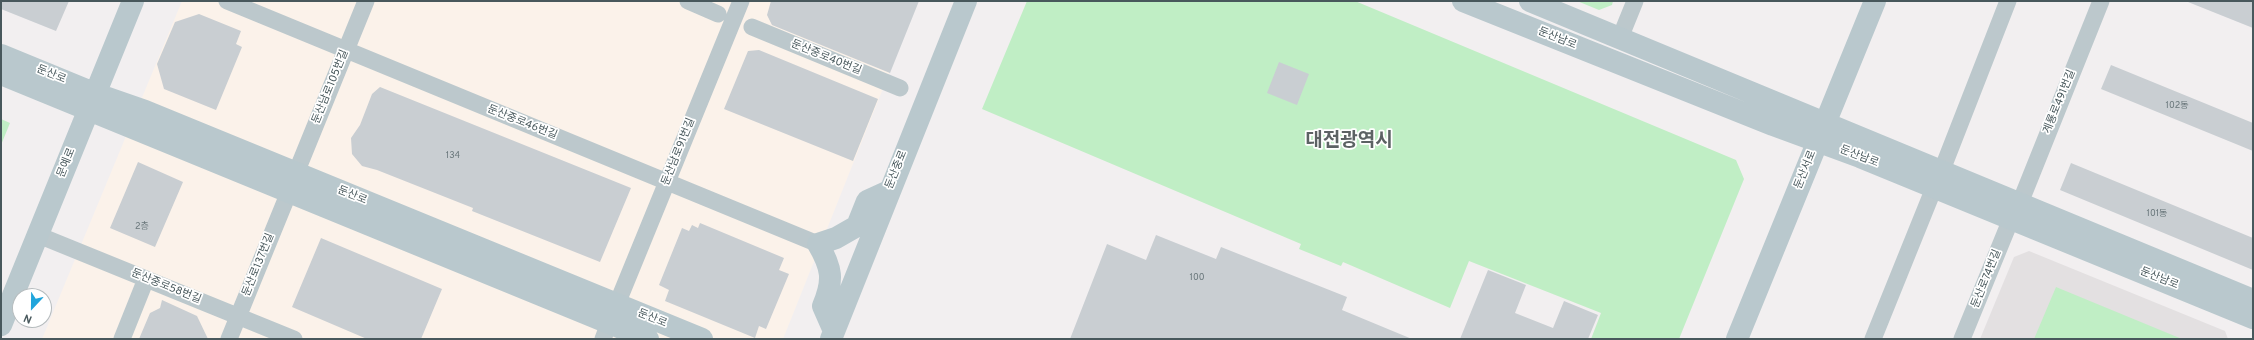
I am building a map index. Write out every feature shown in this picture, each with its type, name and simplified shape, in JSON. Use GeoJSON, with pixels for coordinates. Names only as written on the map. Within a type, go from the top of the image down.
{"type":"FeatureCollection","features":[{"type":"Feature","properties":{"kind":"main road","name":"문예로"},"geometry":{"type":"LineString","coordinates":[[1,325],[133,1]]}},
{"type":"Feature","properties":{"kind":"main road","name":"둔산중로"},"geometry":{"type":"LineString","coordinates":[[832,335],[966,1]]}},
{"type":"Feature","properties":{"kind":"main road","name":"둔산남로"},"geometry":{"type":"LineString","coordinates":[[1463,1],[1773,126],[1822,132]]}},
{"type":"Feature","properties":{"kind":"main road","name":"둔산남로"},"geometry":{"type":"LineString","coordinates":[[1530,1],[1620,38],[1822,132],[2016,211],[2253,300]]}},
{"type":"Feature","properties":{"kind":"main road","name":"둔산서로"},"geometry":{"type":"LineString","coordinates":[[1737,339],[1875,1]]}},
{"type":"Feature","properties":{"kind":"main road","name":"둔산로"},"geometry":{"type":"LineString","coordinates":[[1,55],[92,102]]}},
{"type":"Feature","properties":{"kind":"main road","name":"둔산로"},"geometry":{"type":"LineString","coordinates":[[1,74],[92,102],[293,182],[648,339]]}},
{"type":"Feature","properties":{"kind":"main road"},"geometry":{"type":"LineString","coordinates":[[832,335],[823,306],[831,287],[827,260],[818,244],[836,238],[857,226],[867,201],[889,191]]}},
{"type":"Feature","properties":{"kind":"main road","name":"둔산남로"},"geometry":{"type":"LineString","coordinates":[[2016,211],[2253,318]]}},
{"type":"Feature","properties":{"kind":"main road","name":"둔산로"},"geometry":{"type":"LineString","coordinates":[[610,322],[702,339]]}},
{"type":"Feature","properties":{"kind":"street","name":"둔산중로46번길"},"geometry":{"type":"LineString","coordinates":[[227,1],[818,244]]}},
{"type":"Feature","properties":{"kind":"street","name":"둔산남로105번길"},"geometry":{"type":"LineString","coordinates":[[293,182],[366,1]]}},
{"type":"Feature","properties":{"kind":"street"},"geometry":{"type":"LineString","coordinates":[[688,1],[718,14]]}},
{"type":"Feature","properties":{"kind":"street","name":"둔산남로91번길"},"geometry":{"type":"LineString","coordinates":[[610,322],[741,1]]}},
{"type":"Feature","properties":{"kind":"street"},"geometry":{"type":"LineString","coordinates":[[1620,38],[1635,1]]}},
{"type":"Feature","properties":{"kind":"street"},"geometry":{"type":"LineString","coordinates":[[1873,339],[2008,1]]}},
{"type":"Feature","properties":{"kind":"street","name":"계룡로491번길"},"geometry":{"type":"LineString","coordinates":[[2016,211],[2101,1]]}},
{"type":"Feature","properties":{"kind":"street","name":"둔산중로40번길"},"geometry":{"type":"LineString","coordinates":[[752,27],[900,88]]}},
{"type":"Feature","properties":{"kind":"street","name":"둔산로137번길"},"geometry":{"type":"LineString","coordinates":[[229,339],[293,182]]}},
{"type":"Feature","properties":{"kind":"street","name":"둔산로74번길"},"geometry":{"type":"LineString","coordinates":[[1962,339],[2016,211]]}},
{"type":"Feature","properties":{"kind":"street","name":"둔산중로58번길"},"geometry":{"type":"LineString","coordinates":[[38,235],[294,339]]}},
{"type":"Feature","properties":{"kind":"street"},"geometry":{"type":"LineString","coordinates":[[122,339],[146,279]]}},
{"type":"Feature","properties":{"kind":"shaded area"},"geometry":{"type":"Polygon","coordinates":[[[182,1],[918,1],[783,339],[42,339],[47,328],[52,328],[52,315],[182,1]]]}},
{"type":"Feature","properties":{"kind":"shaded area"},"geometry":{"type":"Polygon","coordinates":[[[2029,251],[2225,331],[2228,339],[1980,339],[2014,257],[2029,251]]]}},
{"type":"Feature","properties":{"kind":"green space"},"geometry":{"type":"Polygon","coordinates":[[[1027,1],[1355,1],[1736,160],[1744,179],[1679,339],[1591,339],[1601,313],[1469,261],[1450,308],[1343,262],[1341,266],[1299,249],[1301,244],[982,109],[1027,1]]]}},
{"type":"Feature","properties":{"kind":"green space"},"geometry":{"type":"Polygon","coordinates":[[[1577,1],[1613,1],[1612,5],[1599,10],[1577,1]]]}},
{"type":"Feature","properties":{"kind":"green space"},"geometry":{"type":"Polygon","coordinates":[[[1,119],[10,123],[1,145],[1,119]]]}},
{"type":"Feature","properties":{"kind":"green space"},"geometry":{"type":"Polygon","coordinates":[[[2056,287],[2182,339],[2034,339],[2056,287]]]}},
{"type":"Feature","properties":{"kind":"building"},"geometry":{"type":"Polygon","coordinates":[[[1,1],[69,1],[56,31],[1,9],[1,1]]]}},
{"type":"Feature","properties":{"kind":"building"},"geometry":{"type":"Polygon","coordinates":[[[771,1],[919,1],[890,73],[772,25],[767,15],[771,1]]]}},
{"type":"Feature","properties":{"kind":"building"},"geometry":{"type":"Polygon","coordinates":[[[2188,1],[2253,1],[2253,28],[2188,2],[2188,1]]]}},
{"type":"Feature","properties":{"kind":"building"},"geometry":{"type":"Polygon","coordinates":[[[199,14],[241,31],[236,44],[242,47],[216,110],[164,89],[157,64],[175,22],[199,14]]]}},
{"type":"Feature","properties":{"kind":"building"},"geometry":{"type":"Polygon","coordinates":[[[759,50],[878,99],[853,161],[724,109],[748,51],[759,50]]]}},
{"type":"Feature","properties":{"kind":"building"},"geometry":{"type":"Polygon","coordinates":[[[1279,62],[1309,74],[1297,105],[1267,93],[1279,62]]]}},
{"type":"Feature","properties":{"kind":"building"},"geometry":{"type":"Polygon","coordinates":[[[2111,65],[2253,123],[2253,151],[2101,89],[2111,65]]]}},
{"type":"Feature","properties":{"kind":"building"},"geometry":{"type":"Polygon","coordinates":[[[380,87],[631,188],[600,262],[472,211],[473,208],[377,170],[362,166],[352,154],[351,138],[360,125],[372,94],[380,87]]]}},
{"type":"Feature","properties":{"kind":"building"},"geometry":{"type":"Polygon","coordinates":[[[138,162],[183,182],[155,247],[110,228],[138,162]]]}},
{"type":"Feature","properties":{"kind":"building"},"geometry":{"type":"Polygon","coordinates":[[[2071,163],[2253,238],[2253,270],[2060,190],[2071,163]]]}},
{"type":"Feature","properties":{"kind":"building"},"geometry":{"type":"Polygon","coordinates":[[[700,223],[784,258],[779,270],[789,274],[766,329],[759,326],[755,338],[665,301],[669,290],[659,285],[682,228],[689,231],[692,225],[698,228],[700,223]]]}},
{"type":"Feature","properties":{"kind":"building"},"geometry":{"type":"Polygon","coordinates":[[[1156,235],[1216,259],[1221,247],[1347,297],[1342,310],[1412,339],[1070,339],[1107,244],[1146,260],[1156,235]]]}},
{"type":"Feature","properties":{"kind":"building"},"geometry":{"type":"Polygon","coordinates":[[[321,238],[442,289],[421,339],[367,339],[292,307],[321,238]]]}},
{"type":"Feature","properties":{"kind":"building"},"geometry":{"type":"Polygon","coordinates":[[[1488,270],[1526,285],[1515,313],[1553,328],[1564,301],[1598,315],[1588,339],[1460,339],[1488,270]]]}},
{"type":"Feature","properties":{"kind":"building"},"geometry":{"type":"Polygon","coordinates":[[[162,300],[197,316],[208,339],[139,339],[150,313],[160,308],[162,300]]]}},
{"type":"Feature","properties":{"kind":"district","name":"대전광역시"},"geometry":{"type":"Point","coordinates":[1349,142]}}]}
